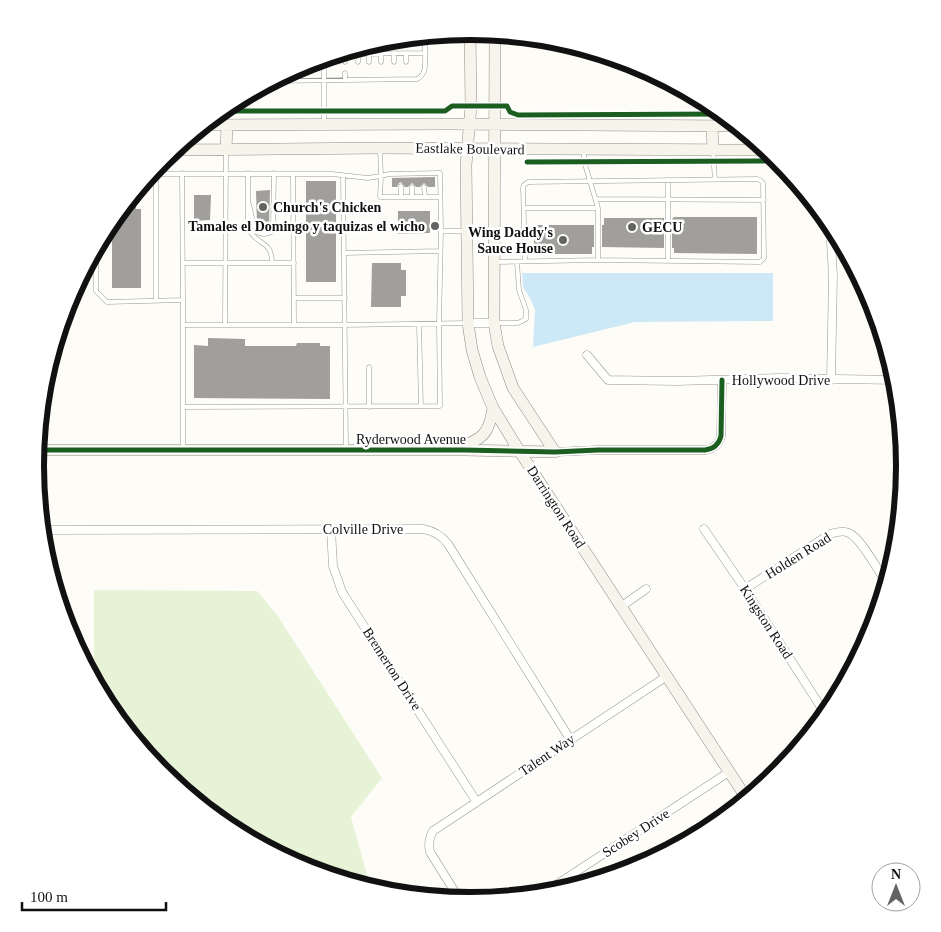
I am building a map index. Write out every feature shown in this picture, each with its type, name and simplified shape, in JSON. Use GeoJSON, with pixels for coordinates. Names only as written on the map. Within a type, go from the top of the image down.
{"type":"FeatureCollection","features":[{"type":"Feature","properties":{"kind":"main road","name":"Darrington Road"},"geometry":{"type":"LineString","coordinates":[[470,40],[466,231],[468,323],[472,350],[480,377],[492,408],[743,793]]}},
{"type":"Feature","properties":{"kind":"main road","name":"Darrington Road"},"geometry":{"type":"LineString","coordinates":[[495,41],[494,323],[498,346],[513,388],[555,452]]}},
{"type":"Feature","properties":{"kind":"main road","name":"Eastlake Boulevard"},"geometry":{"type":"LineString","coordinates":[[215,125],[727,126]]}},
{"type":"Feature","properties":{"kind":"main road"},"geometry":{"type":"LineString","coordinates":[[226,125],[226,150]]}},
{"type":"Feature","properties":{"kind":"main road"},"geometry":{"type":"LineString","coordinates":[[712,126],[713,150]]}},
{"type":"Feature","properties":{"kind":"main road","name":"Eastlake Boulevard"},"geometry":{"type":"LineString","coordinates":[[186,150],[380,148],[755,150]]}},
{"type":"Feature","properties":{"kind":"main road"},"geometry":{"type":"LineString","coordinates":[[454,450],[474,442],[482,436],[488,429],[492,408]]}},
{"type":"Feature","properties":{"kind":"main road","name":"Ryderwood Avenue"},"geometry":{"type":"LineString","coordinates":[[45,450],[454,450],[555,452]]}},
{"type":"Feature","properties":{"kind":"street"},"geometry":{"type":"LineString","coordinates":[[831,380],[833,276],[832,240]]}},
{"type":"Feature","properties":{"kind":"street"},"geometry":{"type":"LineString","coordinates":[[468,323],[494,323]]}},
{"type":"Feature","properties":{"kind":"street","name":"Hollywood Drive"},"geometry":{"type":"LineString","coordinates":[[587,355],[608,380],[779,378],[887,380]]}},
{"type":"Feature","properties":{"kind":"street","name":"Ryderwood Avenue"},"geometry":{"type":"LineString","coordinates":[[555,452],[705,450],[712,448],[718,444],[721,436],[722,380]]}},
{"type":"Feature","properties":{"kind":"street","name":"Bremerton Drive"},"geometry":{"type":"LineString","coordinates":[[331,529],[333,566],[342,592],[476,800]]}},
{"type":"Feature","properties":{"kind":"street","name":"Kingston Road"},"geometry":{"type":"LineString","coordinates":[[704,529],[821,708]]}},
{"type":"Feature","properties":{"kind":"street","name":"Colville Drive"},"geometry":{"type":"LineString","coordinates":[[49,530],[432,530],[443,538],[553,709],[570,739]]}},
{"type":"Feature","properties":{"kind":"street","name":"Holden Road"},"geometry":{"type":"LineString","coordinates":[[745,589],[830,534],[837,532],[849,533],[857,539],[882,576]]}},
{"type":"Feature","properties":{"kind":"street"},"geometry":{"type":"LineString","coordinates":[[622,606],[646,589]]}},
{"type":"Feature","properties":{"kind":"street","name":"Talent Way"},"geometry":{"type":"LineString","coordinates":[[455,891],[430,852],[429,837],[436,827],[667,676]]}},
{"type":"Feature","properties":{"kind":"street","name":"Scobey Drive"},"geometry":{"type":"LineString","coordinates":[[560,883],[729,772]]}},
{"type":"Feature","properties":{"kind":"lane"},"geometry":{"type":"LineString","coordinates":[[288,81],[417,79],[425,71],[425,43]]}},
{"type":"Feature","properties":{"kind":"lane"},"geometry":{"type":"LineString","coordinates":[[394,53],[394,62]]}},
{"type":"Feature","properties":{"kind":"lane"},"geometry":{"type":"LineString","coordinates":[[406,53],[406,62]]}},
{"type":"Feature","properties":{"kind":"lane"},"geometry":{"type":"LineString","coordinates":[[364,54],[425,53]]}},
{"type":"Feature","properties":{"kind":"lane"},"geometry":{"type":"LineString","coordinates":[[369,54],[369,62]]}},
{"type":"Feature","properties":{"kind":"lane"},"geometry":{"type":"LineString","coordinates":[[381,54],[381,62]]}},
{"type":"Feature","properties":{"kind":"lane"},"geometry":{"type":"LineString","coordinates":[[358,62],[359,55]]}},
{"type":"Feature","properties":{"kind":"lane"},"geometry":{"type":"LineString","coordinates":[[324,66],[324,124]]}},
{"type":"Feature","properties":{"kind":"lane"},"geometry":{"type":"LineString","coordinates":[[345,73],[345,80]]}},
{"type":"Feature","properties":{"kind":"lane"},"geometry":{"type":"LineString","coordinates":[[394,73],[394,80]]}},
{"type":"Feature","properties":{"kind":"lane"},"geometry":{"type":"LineString","coordinates":[[358,74],[358,80]]}},
{"type":"Feature","properties":{"kind":"lane"},"geometry":{"type":"LineString","coordinates":[[369,74],[369,80]]}},
{"type":"Feature","properties":{"kind":"lane"},"geometry":{"type":"LineString","coordinates":[[380,80],[381,74]]}},
{"type":"Feature","properties":{"kind":"lane"},"geometry":{"type":"LineString","coordinates":[[407,74],[407,79]]}},
{"type":"Feature","properties":{"kind":"lane"},"geometry":{"type":"LineString","coordinates":[[226,118],[226,125]]}},
{"type":"Feature","properties":{"kind":"lane"},"geometry":{"type":"LineString","coordinates":[[380,148],[380,197],[440,197]]}},
{"type":"Feature","properties":{"kind":"lane"},"geometry":{"type":"LineString","coordinates":[[225,325],[226,150]]}},
{"type":"Feature","properties":{"kind":"lane"},"geometry":{"type":"LineString","coordinates":[[584,150],[584,161],[598,208],[598,260]]}},
{"type":"Feature","properties":{"kind":"lane"},"geometry":{"type":"LineString","coordinates":[[713,150],[714,180]]}},
{"type":"Feature","properties":{"kind":"lane"},"geometry":{"type":"LineString","coordinates":[[182,173],[183,450]]}},
{"type":"Feature","properties":{"kind":"lane"},"geometry":{"type":"LineString","coordinates":[[248,173],[248,228],[252,236],[270,248],[272,263]]}},
{"type":"Feature","properties":{"kind":"lane"},"geometry":{"type":"LineString","coordinates":[[249,204],[255,231],[260,234],[271,232],[273,227],[274,173]]}},
{"type":"Feature","properties":{"kind":"lane"},"geometry":{"type":"LineString","coordinates":[[161,174],[332,174],[368,178],[440,173],[440,406],[346,408],[183,407]]}},
{"type":"Feature","properties":{"kind":"lane"},"geometry":{"type":"LineString","coordinates":[[293,174],[294,325]]}},
{"type":"Feature","properties":{"kind":"lane"},"geometry":{"type":"LineString","coordinates":[[343,176],[346,450]]}},
{"type":"Feature","properties":{"kind":"lane"},"geometry":{"type":"LineString","coordinates":[[156,179],[156,300]]}},
{"type":"Feature","properties":{"kind":"lane"},"geometry":{"type":"LineString","coordinates":[[668,180],[668,261]]}},
{"type":"Feature","properties":{"kind":"lane"},"geometry":{"type":"LineString","coordinates":[[494,262],[598,260],[760,262],[764,258],[764,187],[760,180],[526,183],[523,188],[525,261]]}},
{"type":"Feature","properties":{"kind":"lane"},"geometry":{"type":"LineString","coordinates":[[401,186],[401,197]]}},
{"type":"Feature","properties":{"kind":"lane"},"geometry":{"type":"LineString","coordinates":[[412,186],[412,197]]}},
{"type":"Feature","properties":{"kind":"lane"},"geometry":{"type":"LineString","coordinates":[[424,186],[425,197]]}},
{"type":"Feature","properties":{"kind":"lane"},"geometry":{"type":"LineString","coordinates":[[596,199],[764,200]]}},
{"type":"Feature","properties":{"kind":"lane"},"geometry":{"type":"LineString","coordinates":[[524,208],[598,208]]}},
{"type":"Feature","properties":{"kind":"lane"},"geometry":{"type":"LineString","coordinates":[[441,231],[466,231]]}},
{"type":"Feature","properties":{"kind":"lane"},"geometry":{"type":"LineString","coordinates":[[344,253],[440,251]]}},
{"type":"Feature","properties":{"kind":"lane"},"geometry":{"type":"LineString","coordinates":[[494,323],[518,323],[526,319],[526,310],[519,290],[517,262]]}},
{"type":"Feature","properties":{"kind":"lane"},"geometry":{"type":"LineString","coordinates":[[183,263],[294,263]]}},
{"type":"Feature","properties":{"kind":"lane"},"geometry":{"type":"LineString","coordinates":[[96,264],[96,291],[107,302],[183,300]]}},
{"type":"Feature","properties":{"kind":"lane"},"geometry":{"type":"LineString","coordinates":[[294,298],[344,298]]}},
{"type":"Feature","properties":{"kind":"lane"},"geometry":{"type":"LineString","coordinates":[[183,325],[468,323]]}},
{"type":"Feature","properties":{"kind":"lane"},"geometry":{"type":"LineString","coordinates":[[419,324],[421,406]]}},
{"type":"Feature","properties":{"kind":"lane"},"geometry":{"type":"LineString","coordinates":[[369,367],[369,407]]}},
{"type":"Feature","properties":{"kind":"green space"},"geometry":{"type":"Polygon","coordinates":[[[94,590],[257,591],[277,615],[382,778],[351,817],[368,879],[307,860],[257,835],[211,804],[169,767],[150,747],[116,703],[94,665],[94,590]]]}},
{"type":"Feature","properties":{"kind":"water"},"geometry":{"type":"Polygon","coordinates":[[[522,273],[773,273],[773,321],[635,322],[533,347],[535,310],[523,287],[522,273]]]}},
{"type":"Feature","properties":{"kind":"building"},"geometry":{"type":"Polygon","coordinates":[[[435,177],[435,187],[428,187],[424,183],[420,187],[416,187],[412,183],[405,187],[401,182],[397,187],[392,187],[392,178],[435,177]]]}},
{"type":"Feature","properties":{"kind":"building"},"geometry":{"type":"Polygon","coordinates":[[[306,181],[336,181],[336,282],[306,282],[306,181]]]}},
{"type":"Feature","properties":{"kind":"building","name":"Church's Chicken"},"geometry":{"type":"Polygon","coordinates":[[[270,190],[269,224],[257,224],[256,191],[270,190]]]}},
{"type":"Feature","properties":{"kind":"building"},"geometry":{"type":"Polygon","coordinates":[[[194,195],[211,195],[210,220],[194,221],[194,195]]]}},
{"type":"Feature","properties":{"kind":"building"},"geometry":{"type":"Polygon","coordinates":[[[136,203],[136,209],[141,209],[141,288],[112,288],[112,236],[136,203]]]}},
{"type":"Feature","properties":{"kind":"building"},"geometry":{"type":"Polygon","coordinates":[[[398,211],[430,211],[430,233],[398,234],[398,211]]]}},
{"type":"Feature","properties":{"kind":"building"},"geometry":{"type":"Polygon","coordinates":[[[674,217],[757,217],[757,254],[674,253],[674,248],[672,248],[672,219],[674,217]]]}},
{"type":"Feature","properties":{"kind":"building","name":"GECU"},"geometry":{"type":"Polygon","coordinates":[[[604,218],[664,218],[664,248],[602,247],[602,225],[604,225],[604,218]]]}},
{"type":"Feature","properties":{"kind":"building","name":"Wing Daddy's Sauce House"},"geometry":{"type":"Polygon","coordinates":[[[534,225],[594,225],[594,247],[592,247],[592,254],[534,254],[534,225]]]}},
{"type":"Feature","properties":{"kind":"building"},"geometry":{"type":"Polygon","coordinates":[[[372,263],[401,263],[401,270],[406,270],[406,296],[401,296],[401,307],[371,307],[372,263]]]}},
{"type":"Feature","properties":{"kind":"building"},"geometry":{"type":"Polygon","coordinates":[[[208,338],[245,339],[245,346],[296,346],[297,343],[320,343],[320,346],[330,346],[330,399],[194,398],[194,345],[208,346],[208,338]]]}},
{"type":"Feature","properties":{"kind":"cycle path"},"geometry":{"type":"LineString","coordinates":[[236,111],[445,111],[452,106],[507,106],[510,112],[518,115],[710,114]]}},
{"type":"Feature","properties":{"kind":"cycle path"},"geometry":{"type":"LineString","coordinates":[[527,162],[768,161]]}},
{"type":"Feature","properties":{"kind":"cycle path"},"geometry":{"type":"LineString","coordinates":[[45,450],[464,450],[555,452],[705,450],[716,446],[721,436],[722,380]]}},
{"type":"Feature","properties":{"kind":"place","name":"Church's Chicken"},"geometry":{"type":"Point","coordinates":[263,207]}},
{"type":"Feature","properties":{"kind":"place","name":"Tamales el Domingo y taquizas el wicho"},"geometry":{"type":"Point","coordinates":[435,226]}},
{"type":"Feature","properties":{"kind":"place","name":"GECU"},"geometry":{"type":"Point","coordinates":[632,227]}},
{"type":"Feature","properties":{"kind":"place","name":"Wing Daddy's Sauce House"},"geometry":{"type":"Point","coordinates":[563,240]}}]}
